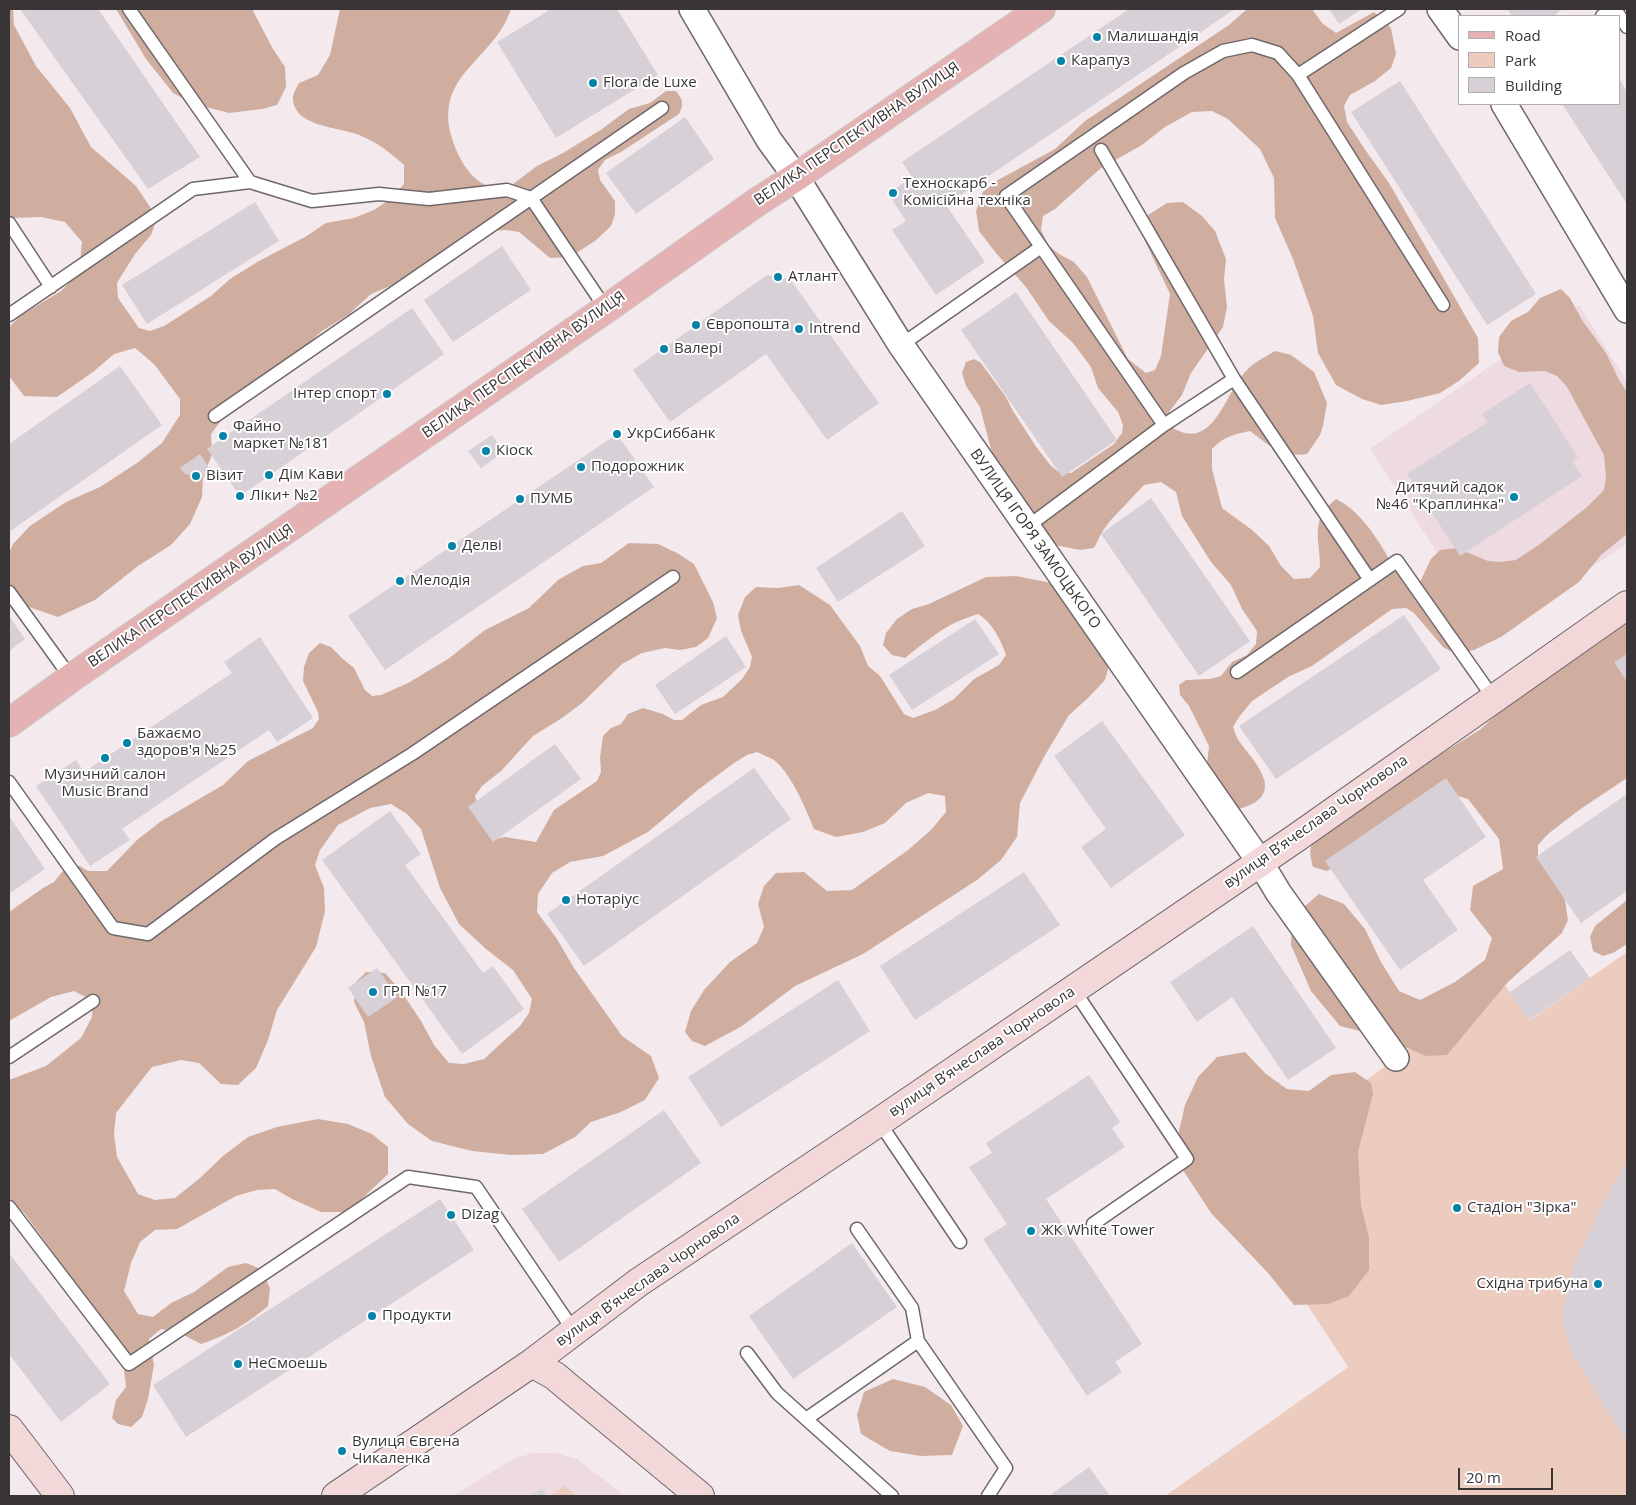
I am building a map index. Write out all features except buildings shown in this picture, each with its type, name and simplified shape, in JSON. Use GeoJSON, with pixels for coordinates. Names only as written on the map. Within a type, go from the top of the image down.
{"type":"FeatureCollection","features":[{"type":"Feature","properties":{"kind":"main road","name":"ВЕЛИКА ПЕРСПЕКТИВНА ВУЛИЦЯ"},"geometry":{"type":"LineString","coordinates":[[9,724],[71,678],[756,202],[796,177],[1041,9]]}},
{"type":"Feature","properties":{"kind":"street","name":"ВУЛИЦЯ ІГОРЯ ЗАМОЦЬКОГО"},"geometry":{"type":"LineString","coordinates":[[692,9],[769,140],[796,177],[901,344],[1260,862],[1278,892],[1396,1058]]}},
{"type":"Feature","properties":{"kind":"street"},"geometry":{"type":"LineString","coordinates":[[1440,9],[1458,34]]}},
{"type":"Feature","properties":{"kind":"street"},"geometry":{"type":"LineString","coordinates":[[1505,105],[1627,310]]}},
{"type":"Feature","properties":{"kind":"street","name":"вулиця Вʼячеслава Чорновола"},"geometry":{"type":"LineString","coordinates":[[336,1496],[532,1363],[639,1282],[1074,990],[1627,605]]}},
{"type":"Feature","properties":{"kind":"street"},"geometry":{"type":"LineString","coordinates":[[532,1363],[555,1376],[700,1496]]}},
{"type":"Feature","properties":{"kind":"street"},"geometry":{"type":"LineString","coordinates":[[9,1429],[60,1496]]}},
{"type":"Feature","properties":{"kind":"lane"},"geometry":{"type":"LineString","coordinates":[[129,9],[250,182]]}},
{"type":"Feature","properties":{"kind":"lane"},"geometry":{"type":"LineString","coordinates":[[1298,75],[1399,9]]}},
{"type":"Feature","properties":{"kind":"lane"},"geometry":{"type":"LineString","coordinates":[[1164,426],[1006,196],[1184,73],[1224,51],[1252,45],[1278,53],[1298,75],[1443,305]]}},
{"type":"Feature","properties":{"kind":"lane"},"geometry":{"type":"LineString","coordinates":[[214,416],[662,108]]}},
{"type":"Feature","properties":{"kind":"lane"},"geometry":{"type":"LineString","coordinates":[[1101,150],[1234,379],[1370,580]]}},
{"type":"Feature","properties":{"kind":"lane"},"geometry":{"type":"LineString","coordinates":[[9,315],[194,189],[250,182],[312,201],[379,194],[429,198],[507,190],[531,198],[606,308]]}},
{"type":"Feature","properties":{"kind":"lane"},"geometry":{"type":"LineString","coordinates":[[9,223],[51,287]]}},
{"type":"Feature","properties":{"kind":"lane"},"geometry":{"type":"LineString","coordinates":[[901,344],[1041,247]]}},
{"type":"Feature","properties":{"kind":"lane"},"geometry":{"type":"LineString","coordinates":[[1027,527],[1164,426],[1234,379]]}},
{"type":"Feature","properties":{"kind":"lane"},"geometry":{"type":"LineString","coordinates":[[1237,672],[1397,561],[1494,699]]}},
{"type":"Feature","properties":{"kind":"lane"},"geometry":{"type":"LineString","coordinates":[[9,782],[113,928],[148,934],[275,839],[412,754],[673,577]]}},
{"type":"Feature","properties":{"kind":"lane"},"geometry":{"type":"LineString","coordinates":[[9,592],[71,678]]}},
{"type":"Feature","properties":{"kind":"lane"},"geometry":{"type":"LineString","coordinates":[[1074,990],[1187,1159],[1093,1224]]}},
{"type":"Feature","properties":{"kind":"lane"},"geometry":{"type":"LineString","coordinates":[[9,1057],[93,1000]]}},
{"type":"Feature","properties":{"kind":"lane"},"geometry":{"type":"LineString","coordinates":[[879,1122],[960,1242]]}},
{"type":"Feature","properties":{"kind":"lane"},"geometry":{"type":"LineString","coordinates":[[9,1207],[129,1364],[408,1177],[476,1187],[574,1331]]}},
{"type":"Feature","properties":{"kind":"lane"},"geometry":{"type":"LineString","coordinates":[[857,1228],[912,1308],[918,1341],[1006,1468],[988,1496]]}},
{"type":"Feature","properties":{"kind":"lane"},"geometry":{"type":"LineString","coordinates":[[806,1419],[918,1341]]}},
{"type":"Feature","properties":{"kind":"lane"},"geometry":{"type":"LineString","coordinates":[[747,1352],[777,1393],[892,1496]]}},
{"type":"Feature","properties":{"kind":"shaded area"},"geometry":{"type":"Polygon","coordinates":[[[9,9],[13,9],[14,25],[36,66],[70,108],[91,147],[136,186],[150,207],[156,221],[151,235],[135,254],[117,283],[118,298],[139,328],[150,331],[164,326],[211,296],[230,279],[259,261],[305,237],[326,223],[354,218],[374,210],[389,200],[404,184],[404,165],[383,148],[359,135],[309,120],[295,108],[293,96],[299,83],[318,75],[330,55],[340,9],[511,9],[503,27],[458,83],[451,98],[448,116],[452,138],[461,160],[475,178],[491,189],[513,184],[537,166],[563,153],[602,129],[629,109],[650,103],[666,91],[676,91],[681,100],[682,107],[679,114],[621,152],[605,160],[598,170],[600,180],[615,201],[615,214],[611,226],[595,241],[570,257],[550,258],[519,232],[506,230],[482,232],[419,274],[371,294],[348,315],[322,331],[250,398],[225,415],[211,434],[212,455],[203,476],[202,497],[190,524],[171,545],[138,566],[95,600],[58,617],[29,607],[11,587],[9,580],[9,553],[13,544],[30,526],[66,502],[100,487],[137,463],[162,443],[180,415],[180,399],[154,364],[135,348],[114,354],[93,372],[57,397],[24,396],[9,376],[9,327],[20,316],[61,291],[79,273],[82,242],[65,222],[41,217],[12,218],[9,216],[9,9]]]}},
{"type":"Feature","properties":{"kind":"shaded area"},"geometry":{"type":"Polygon","coordinates":[[[116,9],[252,9],[273,49],[285,67],[286,87],[277,105],[229,113],[194,104],[173,93],[146,59],[116,9]]]}},
{"type":"Feature","properties":{"kind":"shaded area"},"geometry":{"type":"Polygon","coordinates":[[[1247,9],[1312,9],[1322,23],[1336,33],[1374,12],[1391,28],[1396,54],[1391,68],[1375,81],[1350,95],[1344,106],[1347,122],[1389,183],[1478,338],[1479,363],[1459,381],[1440,393],[1381,405],[1362,399],[1336,385],[1318,353],[1313,316],[1293,259],[1275,218],[1274,178],[1260,149],[1228,119],[1212,111],[1192,112],[1165,127],[1142,145],[1101,168],[1055,209],[1043,216],[1041,230],[1049,246],[1074,262],[1087,277],[1128,359],[1146,373],[1155,370],[1161,356],[1170,294],[1144,239],[1148,215],[1167,203],[1183,202],[1202,216],[1215,231],[1226,259],[1224,280],[1227,307],[1223,327],[1191,373],[1182,395],[1169,412],[1170,426],[1185,433],[1197,433],[1207,427],[1216,418],[1246,371],[1275,351],[1291,355],[1314,372],[1327,403],[1320,435],[1307,454],[1298,455],[1283,452],[1250,431],[1229,437],[1212,449],[1212,469],[1222,508],[1252,530],[1269,546],[1281,566],[1294,579],[1310,578],[1320,567],[1319,522],[1322,515],[1336,499],[1358,515],[1367,525],[1404,584],[1410,589],[1420,582],[1431,559],[1440,550],[1457,548],[1488,561],[1516,560],[1540,544],[1587,507],[1604,490],[1606,477],[1604,455],[1567,387],[1557,376],[1545,371],[1519,372],[1504,366],[1498,352],[1499,337],[1511,321],[1528,312],[1540,298],[1561,289],[1570,298],[1582,320],[1606,353],[1627,392],[1627,534],[1601,555],[1579,582],[1501,637],[1474,650],[1456,654],[1443,647],[1414,613],[1406,608],[1392,609],[1312,666],[1288,677],[1252,701],[1233,727],[1238,739],[1261,772],[1265,789],[1262,796],[1254,803],[1236,810],[1207,765],[1209,746],[1189,706],[1180,695],[1179,685],[1186,680],[1210,679],[1221,676],[1232,662],[1247,655],[1256,644],[1257,631],[1242,609],[1231,585],[1211,562],[1182,516],[1176,492],[1161,482],[1144,485],[1110,521],[1094,548],[1080,550],[1055,545],[999,470],[992,453],[980,407],[966,386],[962,373],[966,362],[974,359],[981,363],[1006,397],[1037,448],[1051,466],[1060,473],[1071,473],[1114,444],[1122,433],[1123,425],[1118,412],[1098,388],[1091,367],[1073,343],[1049,321],[1026,287],[979,231],[976,211],[983,192],[998,180],[1055,149],[1085,121],[1229,25],[1247,9]]]}},
{"type":"Feature","properties":{"kind":"shaded area","name":"Дитячий садок №46 \"Краплинка\""},"geometry":{"type":"Polygon","coordinates":[[[1579,305],[1627,382],[1627,544],[1489,633],[1370,449],[1579,305]]]}},
{"type":"Feature","properties":{"kind":"shaded area"},"geometry":{"type":"Polygon","coordinates":[[[629,543],[658,544],[694,564],[713,602],[717,618],[708,638],[696,647],[680,650],[665,648],[642,653],[622,664],[582,703],[533,736],[501,771],[482,786],[475,796],[494,839],[505,837],[536,842],[554,810],[597,781],[601,772],[600,757],[603,736],[611,728],[621,724],[628,714],[643,708],[663,714],[674,720],[682,720],[701,705],[723,697],[742,679],[750,667],[752,657],[741,631],[738,615],[745,597],[756,587],[778,588],[799,585],[830,605],[860,646],[868,666],[880,676],[904,714],[913,718],[935,710],[954,699],[974,679],[999,665],[1006,655],[992,627],[978,614],[947,627],[905,658],[892,655],[883,645],[886,633],[897,619],[912,609],[929,604],[986,577],[1016,576],[1057,584],[1112,654],[1105,680],[1069,715],[1044,757],[1020,803],[1017,837],[1001,860],[977,880],[863,954],[795,986],[742,1026],[705,1046],[692,1041],[685,1032],[691,1011],[704,990],[730,962],[757,943],[764,927],[758,904],[764,886],[776,873],[804,872],[827,891],[852,890],[908,850],[931,830],[946,812],[945,796],[928,793],[906,803],[885,823],[863,832],[836,837],[814,829],[798,793],[787,775],[775,761],[757,752],[747,755],[734,763],[699,789],[648,832],[603,856],[570,862],[552,873],[538,894],[537,912],[622,1036],[651,1056],[659,1078],[645,1100],[621,1112],[591,1122],[575,1137],[543,1154],[511,1155],[472,1151],[432,1141],[408,1124],[385,1097],[371,1056],[364,1022],[354,1002],[356,982],[366,972],[385,973],[401,991],[434,1045],[449,1063],[464,1064],[484,1059],[520,1026],[529,1013],[532,999],[513,970],[486,949],[459,924],[440,888],[421,829],[407,814],[391,804],[370,808],[338,825],[320,850],[315,865],[324,888],[325,911],[316,947],[277,1010],[268,1040],[256,1068],[238,1085],[221,1084],[199,1063],[181,1060],[152,1067],[116,1113],[114,1134],[117,1157],[138,1194],[155,1200],[175,1198],[248,1137],[277,1127],[318,1119],[348,1124],[372,1134],[388,1147],[388,1174],[348,1212],[321,1212],[275,1189],[257,1190],[236,1196],[177,1229],[155,1230],[140,1242],[131,1263],[124,1291],[138,1314],[153,1317],[171,1303],[194,1292],[228,1267],[246,1263],[261,1269],[270,1288],[268,1306],[237,1328],[201,1344],[178,1332],[161,1329],[149,1339],[154,1365],[148,1399],[142,1417],[131,1427],[118,1424],[112,1418],[116,1400],[126,1387],[124,1369],[114,1336],[25,1214],[9,1198],[9,1080],[46,1066],[81,1038],[92,1017],[93,1001],[74,991],[51,997],[9,1021],[9,912],[54,882],[63,871],[72,866],[80,866],[88,871],[107,871],[137,840],[160,822],[223,785],[248,761],[313,728],[319,719],[318,712],[303,681],[304,667],[309,653],[320,643],[331,647],[354,668],[365,690],[372,696],[381,695],[408,683],[448,659],[485,630],[529,608],[558,580],[583,566],[601,563],[629,543]]]}},
{"type":"Feature","properties":{"kind":"shaded area"},"geometry":{"type":"Polygon","coordinates":[[[1627,621],[1627,778],[1579,810],[1548,834],[1538,845],[1538,858],[1554,878],[1565,900],[1568,920],[1562,933],[1507,983],[1447,1055],[1426,1056],[1380,1036],[1340,1026],[1311,991],[1291,945],[1292,917],[1319,894],[1344,904],[1365,929],[1381,962],[1399,991],[1420,1000],[1455,982],[1485,960],[1492,938],[1470,910],[1473,886],[1503,869],[1499,839],[1468,799],[1451,794],[1327,871],[1313,867],[1311,861],[1311,847],[1320,830],[1481,729],[1509,703],[1627,621]]]}},
{"type":"Feature","properties":{"kind":"shaded area"},"geometry":{"type":"Polygon","coordinates":[[[1627,900],[1627,944],[1613,953],[1603,956],[1593,951],[1590,937],[1595,926],[1627,900]]]}},
{"type":"Feature","properties":{"kind":"shaded area"},"geometry":{"type":"Polygon","coordinates":[[[1245,1052],[1266,1074],[1287,1089],[1309,1091],[1331,1075],[1355,1072],[1371,1083],[1373,1094],[1358,1152],[1361,1206],[1369,1238],[1369,1270],[1349,1296],[1328,1304],[1294,1305],[1268,1273],[1211,1213],[1179,1164],[1179,1131],[1185,1105],[1198,1077],[1217,1057],[1245,1052]]]}},
{"type":"Feature","properties":{"kind":"shaded area"},"geometry":{"type":"Polygon","coordinates":[[[893,1379],[925,1387],[951,1405],[963,1426],[952,1455],[921,1456],[890,1451],[861,1434],[857,1415],[864,1392],[893,1379]]]}},
{"type":"Feature","properties":{"kind":"shaded area"},"geometry":{"type":"Polygon","coordinates":[[[532,1453],[556,1453],[577,1459],[625,1496],[453,1496],[511,1460],[532,1453]]]}},
{"type":"Feature","properties":{"kind":"green space","name":"Стадіон \"Зірка\""},"geometry":{"type":"Polygon","coordinates":[[[1627,952],[1627,1496],[1165,1496],[1348,1367],[1287,1274],[1255,1163],[1501,980],[1530,1020],[1627,952]]]}},
{"type":"Feature","properties":{"kind":"green space"},"geometry":{"type":"Polygon","coordinates":[[[565,1486],[577,1496],[549,1496],[565,1486]]]}},
{"type":"Feature","properties":{"kind":"place","name":"Малишандія"},"geometry":{"type":"Point","coordinates":[1097,37]}},
{"type":"Feature","properties":{"kind":"place","name":"Карапуз"},"geometry":{"type":"Point","coordinates":[1061,61]}},
{"type":"Feature","properties":{"kind":"place","name":"Flora de Luxe"},"geometry":{"type":"Point","coordinates":[593,83]}},
{"type":"Feature","properties":{"kind":"place","name":"Техноскарб - Комісійна техніка"},"geometry":{"type":"Point","coordinates":[893,193]}},
{"type":"Feature","properties":{"kind":"place","name":"Атлант"},"geometry":{"type":"Point","coordinates":[778,277]}},
{"type":"Feature","properties":{"kind":"place","name":"Європошта"},"geometry":{"type":"Point","coordinates":[696,325]}},
{"type":"Feature","properties":{"kind":"place","name":"Intrend"},"geometry":{"type":"Point","coordinates":[799,329]}},
{"type":"Feature","properties":{"kind":"place","name":"Валері"},"geometry":{"type":"Point","coordinates":[664,349]}},
{"type":"Feature","properties":{"kind":"place","name":"Інтер спорт"},"geometry":{"type":"Point","coordinates":[387,394]}},
{"type":"Feature","properties":{"kind":"place","name":"УкрСиббанк"},"geometry":{"type":"Point","coordinates":[617,434]}},
{"type":"Feature","properties":{"kind":"place","name":"Файно маркет №181"},"geometry":{"type":"Point","coordinates":[223,436]}},
{"type":"Feature","properties":{"kind":"place","name":"Кіоск"},"geometry":{"type":"Point","coordinates":[486,451]}},
{"type":"Feature","properties":{"kind":"place","name":"Подорожник"},"geometry":{"type":"Point","coordinates":[581,467]}},
{"type":"Feature","properties":{"kind":"place","name":"Дім Кави"},"geometry":{"type":"Point","coordinates":[269,475]}},
{"type":"Feature","properties":{"kind":"place","name":"Візит"},"geometry":{"type":"Point","coordinates":[196,476]}},
{"type":"Feature","properties":{"kind":"place","name":"Ліки+ №2"},"geometry":{"type":"Point","coordinates":[240,496]}},
{"type":"Feature","properties":{"kind":"place","name":"Дитячий садок №46 \"Краплинка\""},"geometry":{"type":"Point","coordinates":[1514,497]}},
{"type":"Feature","properties":{"kind":"place","name":"ПУМБ"},"geometry":{"type":"Point","coordinates":[520,499]}},
{"type":"Feature","properties":{"kind":"place","name":"Делві"},"geometry":{"type":"Point","coordinates":[452,546]}},
{"type":"Feature","properties":{"kind":"place","name":"Мелодія"},"geometry":{"type":"Point","coordinates":[400,581]}},
{"type":"Feature","properties":{"kind":"place","name":"Бажаємо здоров'я №25"},"geometry":{"type":"Point","coordinates":[127,743]}},
{"type":"Feature","properties":{"kind":"place","name":"Музичний салон Music Brand"},"geometry":{"type":"Point","coordinates":[105,758]}},
{"type":"Feature","properties":{"kind":"place","name":"Нотаріус"},"geometry":{"type":"Point","coordinates":[566,900]}},
{"type":"Feature","properties":{"kind":"place","name":"ГРП №17"},"geometry":{"type":"Point","coordinates":[373,992]}},
{"type":"Feature","properties":{"kind":"place","name":"Стадіон \"Зірка\""},"geometry":{"type":"Point","coordinates":[1457,1208]}},
{"type":"Feature","properties":{"kind":"place","name":"Dizag"},"geometry":{"type":"Point","coordinates":[451,1215]}},
{"type":"Feature","properties":{"kind":"place","name":"ЖК White Tower"},"geometry":{"type":"Point","coordinates":[1031,1231]}},
{"type":"Feature","properties":{"kind":"place","name":"Східна трибуна"},"geometry":{"type":"Point","coordinates":[1598,1284]}},
{"type":"Feature","properties":{"kind":"place","name":"Продукти"},"geometry":{"type":"Point","coordinates":[372,1316]}},
{"type":"Feature","properties":{"kind":"place","name":"НеСмоешь"},"geometry":{"type":"Point","coordinates":[238,1364]}},
{"type":"Feature","properties":{"kind":"place","name":"Вулиця Євгена Чикаленка"},"geometry":{"type":"Point","coordinates":[342,1451]}}]}
